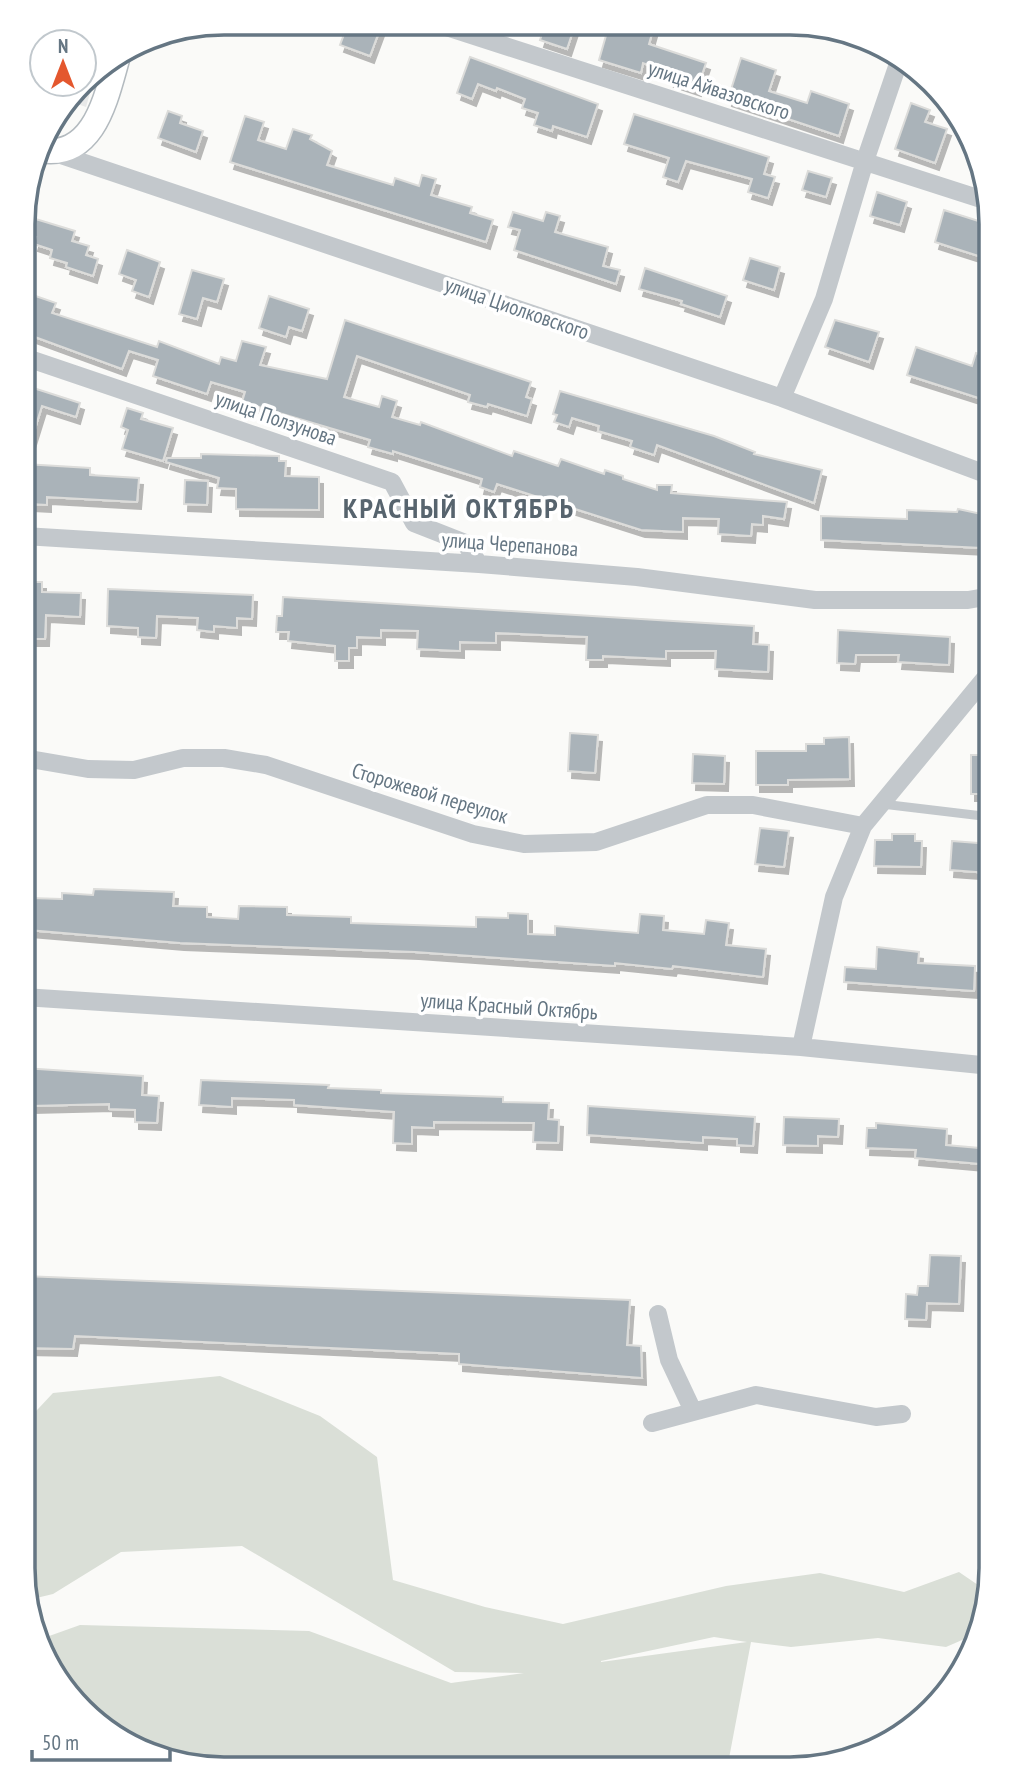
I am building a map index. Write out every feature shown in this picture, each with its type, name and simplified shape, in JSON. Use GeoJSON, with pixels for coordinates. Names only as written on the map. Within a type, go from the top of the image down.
{"type":"FeatureCollection","features":[{"type":"Feature","properties":{"kind":"street","name":"улица Айвазовского"},"geometry":{"type":"LineString","coordinates":[[471,35],[977,197]]}},
{"type":"Feature","properties":{"kind":"street"},"geometry":{"type":"LineString","coordinates":[[782,398],[824,299],[865,161],[897,68]]}},
{"type":"Feature","properties":{"kind":"street"},"geometry":{"type":"LineString","coordinates":[[50,150],[83,141],[100,114],[113,71]]}},
{"type":"Feature","properties":{"kind":"street","name":"улица Циолковского"},"geometry":{"type":"LineString","coordinates":[[49,152],[782,398],[979,472]]}},
{"type":"Feature","properties":{"kind":"street","name":"улица Ползунова"},"geometry":{"type":"LineString","coordinates":[[35,361],[392,482],[414,523],[465,543],[479,564]]}},
{"type":"Feature","properties":{"kind":"street","name":"улица Черепанова"},"geometry":{"type":"LineString","coordinates":[[35,537],[479,564],[637,577],[815,600],[979,598]]}},
{"type":"Feature","properties":{"kind":"street"},"geometry":{"type":"LineString","coordinates":[[801,1047],[834,897],[863,826],[979,685]]}},
{"type":"Feature","properties":{"kind":"street","name":"Сторожевой переулок"},"geometry":{"type":"LineString","coordinates":[[35,760],[88,769],[134,770],[183,758],[224,758],[265,765],[473,834],[524,844],[596,842],[708,805],[753,805],[863,826]]}},
{"type":"Feature","properties":{"kind":"street","name":"улица Красный Октябрь"},"geometry":{"type":"LineString","coordinates":[[35,998],[801,1047],[979,1065]]}},
{"type":"Feature","properties":{"kind":"street"},"geometry":{"type":"LineString","coordinates":[[657,1314],[669,1360],[693,1411]]}},
{"type":"Feature","properties":{"kind":"street"},"geometry":{"type":"LineString","coordinates":[[652,1423],[755,1395],[876,1417],[902,1414]]}},
{"type":"Feature","properties":{"kind":"lane"},"geometry":{"type":"LineString","coordinates":[[880,804],[979,816]]}},
{"type":"Feature","properties":{"kind":"shaded area"},"geometry":{"type":"Polygon","coordinates":[[[83,98],[89,98],[86,107],[78,104],[83,98]]]}},
{"type":"Feature","properties":{"kind":"shaded area"},"geometry":{"type":"Polygon","coordinates":[[[220,1376],[320,1416],[377,1457],[393,1580],[485,1607],[563,1624],[726,1586],[820,1573],[904,1592],[959,1572],[978,1585],[974,1611],[966,1639],[946,1647],[878,1638],[791,1647],[751,1642],[729,1757],[224,1757],[175,1751],[129,1732],[90,1702],[60,1663],[48,1637],[80,1625],[309,1631],[451,1683],[524,1673],[455,1672],[242,1546],[121,1552],[53,1594],[38,1598],[35,1568],[35,1412],[53,1393],[220,1376]],[[714,1637],[601,1662],[747,1642],[714,1637]]]}},
{"type":"Feature","properties":{"kind":"building"},"geometry":{"type":"Polygon","coordinates":[[[344,35],[378,35],[370,56],[340,45],[344,35]]]}},
{"type":"Feature","properties":{"kind":"building"},"geometry":{"type":"Polygon","coordinates":[[[542,35],[572,35],[567,49],[540,40],[542,35]]]}},
{"type":"Feature","properties":{"kind":"building"},"geometry":{"type":"Polygon","coordinates":[[[606,35],[652,35],[649,44],[706,63],[697,89],[670,80],[673,74],[643,63],[641,73],[599,60],[606,35]]]}},
{"type":"Feature","properties":{"kind":"building"},"geometry":{"type":"Polygon","coordinates":[[[470,57],[598,104],[587,137],[553,126],[552,131],[534,125],[538,113],[522,108],[525,99],[497,88],[496,91],[478,84],[472,99],[457,93],[470,57]]]}},
{"type":"Feature","properties":{"kind":"building"},"geometry":{"type":"Polygon","coordinates":[[[741,58],[776,70],[769,91],[807,103],[811,91],[849,104],[839,136],[728,99],[741,58]]]}},
{"type":"Feature","properties":{"kind":"building"},"geometry":{"type":"Polygon","coordinates":[[[911,103],[930,110],[925,122],[947,129],[935,163],[895,149],[911,103]]]}},
{"type":"Feature","properties":{"kind":"building"},"geometry":{"type":"Polygon","coordinates":[[[168,111],[182,116],[180,123],[203,131],[196,152],[158,138],[168,111]]]}},
{"type":"Feature","properties":{"kind":"building"},"geometry":{"type":"Polygon","coordinates":[[[634,114],[769,157],[764,174],[775,177],[768,198],[748,192],[752,179],[686,161],[678,182],[663,177],[669,158],[624,144],[634,114]]]}},
{"type":"Feature","properties":{"kind":"building"},"geometry":{"type":"Polygon","coordinates":[[[245,116],[264,122],[258,140],[286,149],[293,129],[312,135],[310,139],[332,151],[327,165],[393,185],[395,178],[419,186],[422,175],[436,179],[431,195],[472,207],[470,213],[493,220],[486,242],[230,162],[245,116]]]}},
{"type":"Feature","properties":{"kind":"building"},"geometry":{"type":"Polygon","coordinates":[[[808,171],[832,178],[826,197],[802,190],[808,171]]]}},
{"type":"Feature","properties":{"kind":"building"},"geometry":{"type":"Polygon","coordinates":[[[877,192],[907,202],[900,225],[870,216],[877,192]]]}},
{"type":"Feature","properties":{"kind":"building"},"geometry":{"type":"Polygon","coordinates":[[[944,210],[979,221],[979,256],[935,242],[944,210]]]}},
{"type":"Feature","properties":{"kind":"building"},"geometry":{"type":"Polygon","coordinates":[[[513,212],[543,221],[546,212],[560,216],[555,232],[608,247],[603,266],[620,270],[616,284],[514,250],[520,230],[508,227],[513,212]]]}},
{"type":"Feature","properties":{"kind":"building"},"geometry":{"type":"Polygon","coordinates":[[[35,219],[75,231],[72,241],[89,246],[86,255],[98,259],[93,276],[66,267],[67,263],[50,258],[52,250],[35,244],[35,219]]]}},
{"type":"Feature","properties":{"kind":"building"},"geometry":{"type":"Polygon","coordinates":[[[127,250],[160,262],[149,297],[132,291],[136,280],[119,274],[127,250]]]}},
{"type":"Feature","properties":{"kind":"building"},"geometry":{"type":"Polygon","coordinates":[[[750,258],[780,267],[774,290],[743,280],[750,258]]]}},
{"type":"Feature","properties":{"kind":"building"},"geometry":{"type":"Polygon","coordinates":[[[645,268],[727,296],[720,317],[681,304],[682,301],[639,289],[645,268]]]}},
{"type":"Feature","properties":{"kind":"building"},"geometry":{"type":"Polygon","coordinates":[[[192,270],[224,279],[217,302],[203,298],[197,319],[179,314],[192,270]]]}},
{"type":"Feature","properties":{"kind":"building"},"geometry":{"type":"Polygon","coordinates":[[[35,296],[56,303],[52,313],[157,347],[159,341],[219,364],[221,357],[236,361],[242,341],[266,347],[260,365],[327,379],[345,320],[531,382],[526,397],[532,399],[527,416],[488,404],[487,407],[468,402],[470,395],[357,356],[344,397],[379,407],[382,396],[397,401],[392,417],[420,425],[421,422],[512,456],[514,451],[558,466],[561,459],[604,474],[605,470],[657,490],[657,485],[672,485],[671,493],[787,502],[784,519],[763,516],[763,525],[752,524],[751,536],[718,534],[719,519],[683,518],[683,532],[641,530],[497,484],[494,492],[480,487],[482,479],[393,451],[393,454],[368,447],[370,440],[242,402],[245,392],[211,382],[207,394],[153,376],[158,360],[129,351],[122,369],[35,337],[35,296]]]}},
{"type":"Feature","properties":{"kind":"building"},"geometry":{"type":"Polygon","coordinates":[[[269,296],[309,309],[302,331],[289,327],[286,337],[259,328],[269,296]]]}},
{"type":"Feature","properties":{"kind":"building"},"geometry":{"type":"Polygon","coordinates":[[[835,320],[879,332],[869,362],[825,347],[835,320]]]}},
{"type":"Feature","properties":{"kind":"building"},"geometry":{"type":"Polygon","coordinates":[[[916,347],[972,366],[976,353],[979,354],[979,398],[907,375],[916,347]]]}},
{"type":"Feature","properties":{"kind":"building"},"geometry":{"type":"Polygon","coordinates":[[[35,389],[80,403],[76,417],[42,406],[35,428],[35,389]]]}},
{"type":"Feature","properties":{"kind":"building"},"geometry":{"type":"Polygon","coordinates":[[[560,391],[714,436],[755,452],[754,454],[822,470],[814,503],[657,445],[654,455],[630,447],[632,441],[598,431],[599,426],[572,418],[569,427],[554,422],[557,415],[553,414],[560,391]]]}},
{"type":"Feature","properties":{"kind":"building"},"geometry":{"type":"Polygon","coordinates":[[[127,408],[143,413],[141,419],[173,428],[163,461],[122,449],[128,430],[121,427],[127,408]]]}},
{"type":"Feature","properties":{"kind":"building"},"geometry":{"type":"Polygon","coordinates":[[[201,454],[279,456],[279,461],[286,461],[285,476],[319,477],[319,510],[236,509],[236,489],[217,488],[219,478],[166,462],[167,458],[201,458],[201,454]]]}},
{"type":"Feature","properties":{"kind":"building"},"geometry":{"type":"Polygon","coordinates":[[[35,465],[90,468],[90,475],[139,478],[137,502],[47,497],[47,505],[35,504],[35,465]]]}},
{"type":"Feature","properties":{"kind":"building"},"geometry":{"type":"Polygon","coordinates":[[[185,480],[208,481],[207,505],[184,504],[185,480]]]}},
{"type":"Feature","properties":{"kind":"building"},"geometry":{"type":"Polygon","coordinates":[[[958,509],[979,513],[979,548],[821,540],[821,516],[907,519],[907,510],[957,512],[958,509]]]}},
{"type":"Feature","properties":{"kind":"building"},"geometry":{"type":"Polygon","coordinates":[[[35,582],[42,582],[42,592],[81,593],[80,617],[46,615],[45,639],[35,639],[35,582]]]}},
{"type":"Feature","properties":{"kind":"building"},"geometry":{"type":"Polygon","coordinates":[[[108,589],[253,595],[252,619],[237,618],[237,628],[214,626],[214,632],[197,630],[198,618],[157,616],[156,638],[138,637],[138,628],[107,626],[108,589]]]}},
{"type":"Feature","properties":{"kind":"building"},"geometry":{"type":"Polygon","coordinates":[[[283,597],[754,626],[753,644],[769,645],[768,672],[715,669],[716,651],[666,651],[666,659],[603,656],[603,660],[586,660],[587,637],[496,633],[496,643],[460,642],[460,651],[417,649],[418,631],[381,630],[381,638],[357,637],[357,648],[349,648],[349,661],[335,661],[335,646],[288,641],[289,632],[276,632],[277,616],[282,616],[283,597]]]}},
{"type":"Feature","properties":{"kind":"building"},"geometry":{"type":"Polygon","coordinates":[[[838,630],[950,637],[949,665],[898,662],[899,655],[856,655],[855,664],[837,663],[838,630]]]}},
{"type":"Feature","properties":{"kind":"building"},"geometry":{"type":"Polygon","coordinates":[[[570,733],[598,735],[595,773],[568,771],[570,733]]]}},
{"type":"Feature","properties":{"kind":"building"},"geometry":{"type":"Polygon","coordinates":[[[849,737],[850,779],[788,780],[788,785],[756,785],[756,751],[806,751],[806,744],[824,744],[824,738],[849,737]]]}},
{"type":"Feature","properties":{"kind":"building"},"geometry":{"type":"Polygon","coordinates":[[[693,754],[725,756],[724,784],[692,783],[693,754]]]}},
{"type":"Feature","properties":{"kind":"building"},"geometry":{"type":"Polygon","coordinates":[[[971,755],[979,755],[979,794],[971,794],[971,755]]]}},
{"type":"Feature","properties":{"kind":"building"},"geometry":{"type":"Polygon","coordinates":[[[760,828],[789,831],[784,867],[755,864],[760,828]]]}},
{"type":"Feature","properties":{"kind":"building"},"geometry":{"type":"Polygon","coordinates":[[[892,834],[915,834],[915,841],[922,841],[921,867],[874,866],[875,840],[892,840],[892,834]]]}},
{"type":"Feature","properties":{"kind":"building"},"geometry":{"type":"Polygon","coordinates":[[[952,841],[979,843],[979,872],[950,870],[952,841]]]}},
{"type":"Feature","properties":{"kind":"building"},"geometry":{"type":"Polygon","coordinates":[[[94,889],[174,892],[173,906],[207,907],[207,917],[238,919],[239,906],[287,907],[287,915],[351,917],[351,923],[476,927],[476,917],[508,918],[508,913],[528,914],[528,934],[555,935],[555,926],[638,933],[640,914],[664,916],[663,930],[704,934],[706,920],[729,923],[726,945],[766,949],[763,977],[673,966],[672,969],[615,963],[615,966],[415,952],[180,943],[35,931],[35,898],[62,899],[62,893],[93,895],[94,889]]]}},
{"type":"Feature","properties":{"kind":"building"},"geometry":{"type":"Polygon","coordinates":[[[877,947],[919,952],[918,963],[975,966],[974,991],[844,982],[845,967],[876,969],[877,947]]]}},
{"type":"Feature","properties":{"kind":"building"},"geometry":{"type":"Polygon","coordinates":[[[35,1069],[143,1076],[142,1095],[159,1096],[157,1123],[135,1122],[135,1110],[109,1109],[109,1104],[35,1106],[35,1069]]]}},
{"type":"Feature","properties":{"kind":"building"},"geometry":{"type":"Polygon","coordinates":[[[201,1080],[329,1085],[328,1088],[381,1090],[381,1093],[503,1097],[503,1102],[549,1103],[548,1119],[559,1120],[558,1143],[533,1142],[534,1123],[434,1122],[434,1128],[412,1127],[412,1144],[393,1143],[394,1112],[294,1105],[294,1100],[232,1098],[232,1107],[199,1105],[201,1080]]]}},
{"type":"Feature","properties":{"kind":"building"},"geometry":{"type":"Polygon","coordinates":[[[588,1106],[755,1117],[753,1146],[737,1145],[737,1139],[703,1137],[703,1143],[587,1135],[588,1106]]]}},
{"type":"Feature","properties":{"kind":"building"},"geometry":{"type":"Polygon","coordinates":[[[784,1117],[839,1119],[838,1137],[818,1136],[818,1146],[783,1145],[784,1117]]]}},
{"type":"Feature","properties":{"kind":"building"},"geometry":{"type":"Polygon","coordinates":[[[876,1123],[947,1129],[946,1145],[979,1148],[979,1164],[915,1158],[916,1150],[866,1148],[867,1128],[876,1128],[876,1123]]]}},
{"type":"Feature","properties":{"kind":"building"},"geometry":{"type":"Polygon","coordinates":[[[930,1255],[961,1256],[959,1304],[927,1303],[926,1320],[905,1319],[906,1294],[917,1295],[918,1286],[928,1286],[930,1255]]]}},
{"type":"Feature","properties":{"kind":"building"},"geometry":{"type":"Polygon","coordinates":[[[35,1276],[630,1300],[627,1345],[641,1346],[642,1378],[459,1364],[459,1354],[75,1336],[73,1349],[35,1348],[35,1276]]]}},
{"type":"Feature","properties":{"kind":"district","name":"КРАСНЫЙ ОКТЯБРЬ"},"geometry":{"type":"Point","coordinates":[459,507]}}]}
